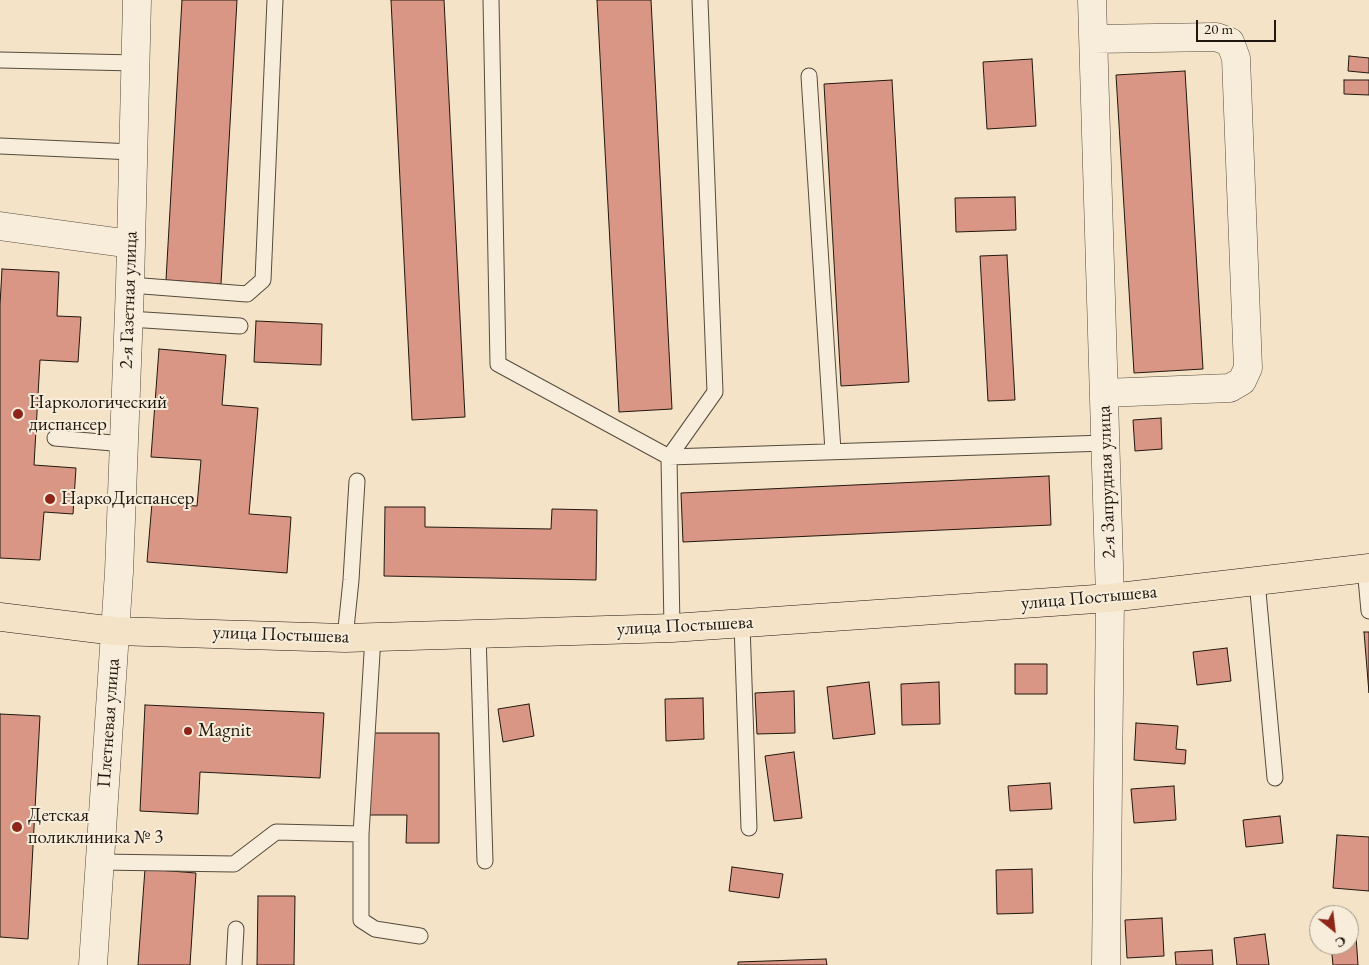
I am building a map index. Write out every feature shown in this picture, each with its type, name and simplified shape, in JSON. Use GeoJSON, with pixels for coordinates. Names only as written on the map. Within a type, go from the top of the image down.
{"type":"FeatureCollection","features":[{"type":"Feature","properties":{"kind":"main road","name":"улица Постышева"},"geometry":{"type":"LineString","coordinates":[[0,617],[115,631],[345,638],[672,628],[1110,598],[1367,568]]}},
{"type":"Feature","properties":{"kind":"street","name":"2-я Газетная улица"},"geometry":{"type":"LineString","coordinates":[[115,631],[130,285],[137,0]]}},
{"type":"Feature","properties":{"kind":"street","name":"2-я Запрудная улица"},"geometry":{"type":"LineString","coordinates":[[1092,0],[1110,598],[1106,965]]}},
{"type":"Feature","properties":{"kind":"street"},"geometry":{"type":"LineString","coordinates":[[1094,39],[1216,37],[1230,42],[1236,58],[1248,368],[1242,381],[1230,388],[1104,394]]}},
{"type":"Feature","properties":{"kind":"street"},"geometry":{"type":"LineString","coordinates":[[0,226],[131,244]]}},
{"type":"Feature","properties":{"kind":"street","name":"Плетневая улица"},"geometry":{"type":"LineString","coordinates":[[93,965],[115,631]]}},
{"type":"Feature","properties":{"kind":"lane"},"geometry":{"type":"LineString","coordinates":[[130,285],[247,294],[263,280],[274,0]]}},
{"type":"Feature","properties":{"kind":"lane"},"geometry":{"type":"LineString","coordinates":[[492,0],[498,364],[669,457],[1106,443]]}},
{"type":"Feature","properties":{"kind":"lane"},"geometry":{"type":"LineString","coordinates":[[672,628],[669,457],[715,392],[700,0]]}},
{"type":"Feature","properties":{"kind":"lane"},"geometry":{"type":"LineString","coordinates":[[0,60],[136,63]]}},
{"type":"Feature","properties":{"kind":"lane"},"geometry":{"type":"LineString","coordinates":[[809,76],[833,451]]}},
{"type":"Feature","properties":{"kind":"lane"},"geometry":{"type":"LineString","coordinates":[[0,146],[133,152]]}},
{"type":"Feature","properties":{"kind":"lane"},"geometry":{"type":"LineString","coordinates":[[128,319],[240,326]]}},
{"type":"Feature","properties":{"kind":"lane"},"geometry":{"type":"LineString","coordinates":[[54,438],[124,444]]}},
{"type":"Feature","properties":{"kind":"lane"},"geometry":{"type":"LineString","coordinates":[[345,638],[351,580],[357,481]]}},
{"type":"Feature","properties":{"kind":"lane"},"geometry":{"type":"LineString","coordinates":[[1367,568],[1369,612]]}},
{"type":"Feature","properties":{"kind":"lane"},"geometry":{"type":"LineString","coordinates":[[1257,581],[1275,778]]}},
{"type":"Feature","properties":{"kind":"lane"},"geometry":{"type":"LineString","coordinates":[[742,624],[749,828]]}},
{"type":"Feature","properties":{"kind":"lane"},"geometry":{"type":"LineString","coordinates":[[478,634],[485,861]]}},
{"type":"Feature","properties":{"kind":"lane"},"geometry":{"type":"LineString","coordinates":[[373,637],[362,834],[360,920],[375,929],[420,936]]}},
{"type":"Feature","properties":{"kind":"lane"},"geometry":{"type":"LineString","coordinates":[[100,862],[234,864],[276,832],[362,834]]}},
{"type":"Feature","properties":{"kind":"lane"},"geometry":{"type":"LineString","coordinates":[[234,965],[236,930]]}},
{"type":"Feature","properties":{"kind":"building"},"geometry":{"type":"Polygon","coordinates":[[[182,0],[237,0],[221,284],[166,280],[182,0]]]}},
{"type":"Feature","properties":{"kind":"building"},"geometry":{"type":"Polygon","coordinates":[[[391,0],[444,0],[465,417],[412,420],[391,0]]]}},
{"type":"Feature","properties":{"kind":"building"},"geometry":{"type":"Polygon","coordinates":[[[597,0],[651,0],[672,409],[619,412],[597,0]]]}},
{"type":"Feature","properties":{"kind":"building"},"geometry":{"type":"Polygon","coordinates":[[[1349,56],[1369,58],[1369,73],[1348,71],[1349,56]]]}},
{"type":"Feature","properties":{"kind":"building"},"geometry":{"type":"Polygon","coordinates":[[[1032,59],[1036,126],[987,129],[983,62],[1032,59]]]}},
{"type":"Feature","properties":{"kind":"building"},"geometry":{"type":"Polygon","coordinates":[[[1185,71],[1203,369],[1134,373],[1116,75],[1185,71]]]}},
{"type":"Feature","properties":{"kind":"building"},"geometry":{"type":"Polygon","coordinates":[[[892,80],[909,382],[841,386],[824,84],[892,80]]]}},
{"type":"Feature","properties":{"kind":"building"},"geometry":{"type":"Polygon","coordinates":[[[1344,80],[1369,80],[1369,95],[1344,94],[1344,80]]]}},
{"type":"Feature","properties":{"kind":"building"},"geometry":{"type":"Polygon","coordinates":[[[1015,197],[1016,230],[956,232],[955,198],[1015,197]]]}},
{"type":"Feature","properties":{"kind":"building"},"geometry":{"type":"Polygon","coordinates":[[[1007,255],[1015,400],[988,401],[980,256],[1007,255]]]}},
{"type":"Feature","properties":{"kind":"building","name":"Наркологический диспансер"},"geometry":{"type":"Polygon","coordinates":[[[2,269],[59,272],[57,316],[81,317],[78,362],[40,360],[34,465],[76,468],[73,514],[44,512],[40,560],[0,558],[0,305],[2,269]]]}},
{"type":"Feature","properties":{"kind":"building"},"geometry":{"type":"Polygon","coordinates":[[[256,321],[322,324],[321,365],[254,362],[256,321]]]}},
{"type":"Feature","properties":{"kind":"building"},"geometry":{"type":"Polygon","coordinates":[[[159,349],[226,355],[222,405],[258,408],[249,514],[291,517],[287,573],[147,562],[152,503],[197,506],[201,460],[151,457],[159,349]]]}},
{"type":"Feature","properties":{"kind":"building"},"geometry":{"type":"Polygon","coordinates":[[[1161,418],[1162,449],[1135,451],[1133,420],[1161,418]]]}},
{"type":"Feature","properties":{"kind":"building"},"geometry":{"type":"Polygon","coordinates":[[[1049,476],[1051,525],[683,542],[681,493],[1049,476]]]}},
{"type":"Feature","properties":{"kind":"building"},"geometry":{"type":"Polygon","coordinates":[[[385,507],[425,507],[425,527],[551,529],[552,509],[597,510],[596,580],[384,576],[385,507]]]}},
{"type":"Feature","properties":{"kind":"building"},"geometry":{"type":"Polygon","coordinates":[[[1364,632],[1369,632],[1369,693],[1364,632]]]}},
{"type":"Feature","properties":{"kind":"building"},"geometry":{"type":"Polygon","coordinates":[[[1227,648],[1231,681],[1197,685],[1193,652],[1227,648]]]}},
{"type":"Feature","properties":{"kind":"building"},"geometry":{"type":"Polygon","coordinates":[[[1015,664],[1047,664],[1047,694],[1015,694],[1015,664]]]}},
{"type":"Feature","properties":{"kind":"building"},"geometry":{"type":"Polygon","coordinates":[[[869,682],[875,734],[833,739],[827,687],[869,682]]]}},
{"type":"Feature","properties":{"kind":"building"},"geometry":{"type":"Polygon","coordinates":[[[939,682],[940,724],[902,725],[901,684],[939,682]]]}},
{"type":"Feature","properties":{"kind":"building"},"geometry":{"type":"Polygon","coordinates":[[[794,691],[795,733],[757,734],[755,693],[794,691]]]}},
{"type":"Feature","properties":{"kind":"building"},"geometry":{"type":"Polygon","coordinates":[[[703,698],[704,739],[666,741],[665,699],[703,698]]]}},
{"type":"Feature","properties":{"kind":"building"},"geometry":{"type":"Polygon","coordinates":[[[529,704],[534,736],[503,742],[498,709],[529,704]]]}},
{"type":"Feature","properties":{"kind":"building"},"geometry":{"type":"Polygon","coordinates":[[[145,705],[324,713],[320,778],[200,772],[198,814],[140,811],[145,705]]]}},
{"type":"Feature","properties":{"kind":"building","name":"Детская поликлиника № 3"},"geometry":{"type":"Polygon","coordinates":[[[0,714],[40,716],[28,939],[0,937],[0,714]]]}},
{"type":"Feature","properties":{"kind":"building"},"geometry":{"type":"Polygon","coordinates":[[[1136,723],[1178,726],[1176,749],[1186,750],[1185,764],[1134,760],[1136,723]]]}},
{"type":"Feature","properties":{"kind":"building"},"geometry":{"type":"Polygon","coordinates":[[[360,733],[439,733],[439,843],[406,843],[407,815],[359,815],[360,733]]]}},
{"type":"Feature","properties":{"kind":"building"},"geometry":{"type":"Polygon","coordinates":[[[794,752],[802,818],[774,821],[765,756],[794,752]]]}},
{"type":"Feature","properties":{"kind":"building"},"geometry":{"type":"Polygon","coordinates":[[[1050,783],[1052,809],[1010,811],[1008,786],[1050,783]]]}},
{"type":"Feature","properties":{"kind":"building"},"geometry":{"type":"Polygon","coordinates":[[[1174,786],[1176,820],[1134,823],[1131,789],[1174,786]]]}},
{"type":"Feature","properties":{"kind":"building"},"geometry":{"type":"Polygon","coordinates":[[[1280,816],[1283,843],[1246,847],[1243,820],[1280,816]]]}},
{"type":"Feature","properties":{"kind":"building"},"geometry":{"type":"Polygon","coordinates":[[[1337,835],[1369,837],[1369,891],[1333,888],[1337,835]]]}},
{"type":"Feature","properties":{"kind":"building"},"geometry":{"type":"Polygon","coordinates":[[[732,867],[783,874],[779,898],[729,891],[732,867]]]}},
{"type":"Feature","properties":{"kind":"building"},"geometry":{"type":"Polygon","coordinates":[[[145,869],[196,873],[190,965],[138,965],[145,869]]]}},
{"type":"Feature","properties":{"kind":"building"},"geometry":{"type":"Polygon","coordinates":[[[1032,869],[1033,913],[997,914],[996,870],[1032,869]]]}},
{"type":"Feature","properties":{"kind":"building"},"geometry":{"type":"Polygon","coordinates":[[[258,896],[295,896],[294,965],[257,965],[258,896]]]}},
{"type":"Feature","properties":{"kind":"building"},"geometry":{"type":"Polygon","coordinates":[[[1162,918],[1164,956],[1127,958],[1125,920],[1162,918]]]}},
{"type":"Feature","properties":{"kind":"building"},"geometry":{"type":"Polygon","coordinates":[[[1265,934],[1269,965],[1237,965],[1234,938],[1265,934]]]}},
{"type":"Feature","properties":{"kind":"building"},"geometry":{"type":"Polygon","coordinates":[[[1212,950],[1213,965],[1176,965],[1175,952],[1212,950]]]}},
{"type":"Feature","properties":{"kind":"building"},"geometry":{"type":"Polygon","coordinates":[[[1332,955],[1357,955],[1358,965],[1333,965],[1332,955]]]}},
{"type":"Feature","properties":{"kind":"building"},"geometry":{"type":"Polygon","coordinates":[[[826,959],[827,965],[738,965],[738,962],[826,959]]]}},
{"type":"Feature","properties":{"kind":"place","name":"Наркологический диспансер"},"geometry":{"type":"Point","coordinates":[18,414]}},
{"type":"Feature","properties":{"kind":"place","name":"НаркоДиспансер"},"geometry":{"type":"Point","coordinates":[50,499]}},
{"type":"Feature","properties":{"kind":"place","name":"Magnit"},"geometry":{"type":"Point","coordinates":[188,731]}},
{"type":"Feature","properties":{"kind":"place","name":"Детская поликлиника № 3"},"geometry":{"type":"Point","coordinates":[17,827]}}]}
